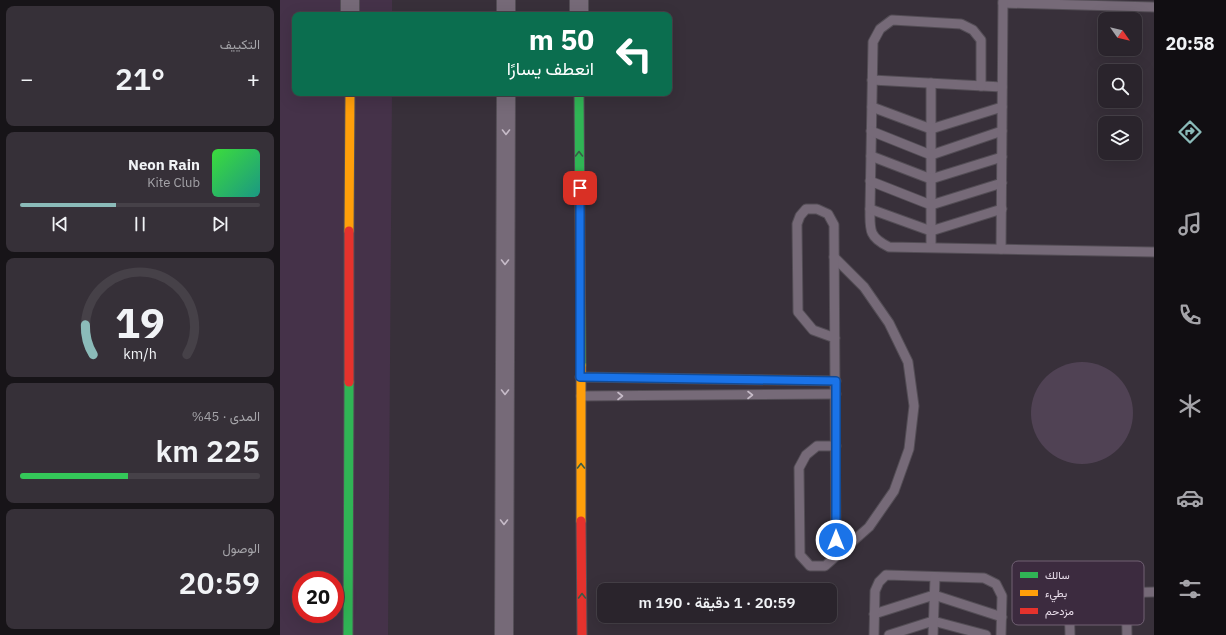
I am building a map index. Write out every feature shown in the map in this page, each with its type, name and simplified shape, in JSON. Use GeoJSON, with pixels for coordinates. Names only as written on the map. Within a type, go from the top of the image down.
{"type":"FeatureCollection","features":[{"type":"Feature","properties":{"kind":"street"},"geometry":{"type":"LineString","coordinates":[[350,0],[350,12]]}},
{"type":"Feature","properties":{"kind":"street"},"geometry":{"type":"LineString","coordinates":[[506,0],[506,12]]}},
{"type":"Feature","properties":{"kind":"street"},"geometry":{"type":"LineString","coordinates":[[579,0],[579,12]]}},
{"type":"Feature","properties":{"kind":"street"},"geometry":{"type":"LineString","coordinates":[[348,635],[350,96]]}},
{"type":"Feature","properties":{"kind":"street"},"geometry":{"type":"LineString","coordinates":[[504,635],[506,96]]}},
{"type":"Feature","properties":{"kind":"street"},"geometry":{"type":"LineString","coordinates":[[579,96],[582,635]]}},
{"type":"Feature","properties":{"kind":"lane"},"geometry":{"type":"LineString","coordinates":[[1001,249],[1002,2],[1062,2],[1154,7]]}},
{"type":"Feature","properties":{"kind":"lane"},"geometry":{"type":"LineString","coordinates":[[981,86],[981,40],[973,30],[961,24],[892,20],[880,29],[873,42],[870,181],[870,230],[877,241],[888,247],[1154,252]]}},
{"type":"Feature","properties":{"kind":"lane"},"geometry":{"type":"LineString","coordinates":[[872,80],[1002,87]]}},
{"type":"Feature","properties":{"kind":"lane"},"geometry":{"type":"LineString","coordinates":[[931,83],[931,247]]}},
{"type":"Feature","properties":{"kind":"lane"},"geometry":{"type":"LineString","coordinates":[[872,107],[931,129],[1002,107]]}},
{"type":"Feature","properties":{"kind":"lane"},"geometry":{"type":"LineString","coordinates":[[871,131],[931,155],[1002,131]]}},
{"type":"Feature","properties":{"kind":"lane"},"geometry":{"type":"LineString","coordinates":[[871,156],[931,179],[1002,157]]}},
{"type":"Feature","properties":{"kind":"lane"},"geometry":{"type":"LineString","coordinates":[[870,181],[931,205],[1002,183]]}},
{"type":"Feature","properties":{"kind":"lane"},"geometry":{"type":"LineString","coordinates":[[835,338],[813,330],[798,312],[797,224],[800,216],[806,209],[817,209],[828,214],[834,226],[836,381],[836,556]]}},
{"type":"Feature","properties":{"kind":"lane"},"geometry":{"type":"LineString","coordinates":[[870,209],[931,230],[1002,209]]}},
{"type":"Feature","properties":{"kind":"lane"},"geometry":{"type":"LineString","coordinates":[[834,258],[864,287],[888,323],[908,362],[914,406],[909,449],[894,491],[869,527],[825,566],[810,566],[800,555],[799,468],[806,455],[817,446],[836,446]]}},
{"type":"Feature","properties":{"kind":"lane"},"geometry":{"type":"LineString","coordinates":[[580,377],[836,381]]}},
{"type":"Feature","properties":{"kind":"lane"},"geometry":{"type":"LineString","coordinates":[[581,396],[836,394]]}},
{"type":"Feature","properties":{"kind":"lane"},"geometry":{"type":"LineString","coordinates":[[874,635],[875,591],[879,582],[886,575],[984,578],[996,584],[1002,596],[1001,635]]}},
{"type":"Feature","properties":{"kind":"lane"},"geometry":{"type":"LineString","coordinates":[[933,635],[935,576]]}},
{"type":"Feature","properties":{"kind":"lane"},"geometry":{"type":"LineString","coordinates":[[874,614],[934,595],[1002,617]]}},
{"type":"Feature","properties":{"kind":"lane"},"geometry":{"type":"LineString","coordinates":[[889,635],[933,621],[986,635]]}},
{"type":"Feature","properties":{"kind":"lane"},"geometry":{"type":"LineString","coordinates":[[1127,625],[1127,635]]}},
{"type":"Feature","properties":{"kind":"shaded area"},"geometry":{"type":"Polygon","coordinates":[[[280,0],[392,0],[392,12],[292,12],[292,96],[392,96],[388,635],[280,635],[280,0]]]}},
{"type":"Feature","properties":{"kind":"building"},"geometry":{"type":"Polygon","coordinates":[[[1082,362],[1101,366],[1118,377],[1129,394],[1133,413],[1129,432],[1118,449],[1101,460],[1082,464],[1063,460],[1046,449],[1035,432],[1031,413],[1035,394],[1046,377],[1063,366],[1082,362]]]}},
{"type":"Feature","properties":{"kind":"traffic: fast"},"geometry":{"type":"LineString","coordinates":[[579,96],[581,365]]}},
{"type":"Feature","properties":{"kind":"traffic: fast"},"geometry":{"type":"LineString","coordinates":[[348,635],[349,382]]}},
{"type":"Feature","properties":{"kind":"traffic: slow"},"geometry":{"type":"LineString","coordinates":[[349,231],[350,96]]}},
{"type":"Feature","properties":{"kind":"traffic: slow"},"geometry":{"type":"LineString","coordinates":[[581,365],[581,521]]}},
{"type":"Feature","properties":{"kind":"traffic: jam"},"geometry":{"type":"LineString","coordinates":[[349,231],[349,382]]}},
{"type":"Feature","properties":{"kind":"traffic: jam"},"geometry":{"type":"LineString","coordinates":[[581,521],[582,635]]}},
{"type":"Feature","properties":{"kind":"route"},"geometry":{"type":"LineString","coordinates":[[580,188],[580,377],[836,381],[836,540]]}}]}
